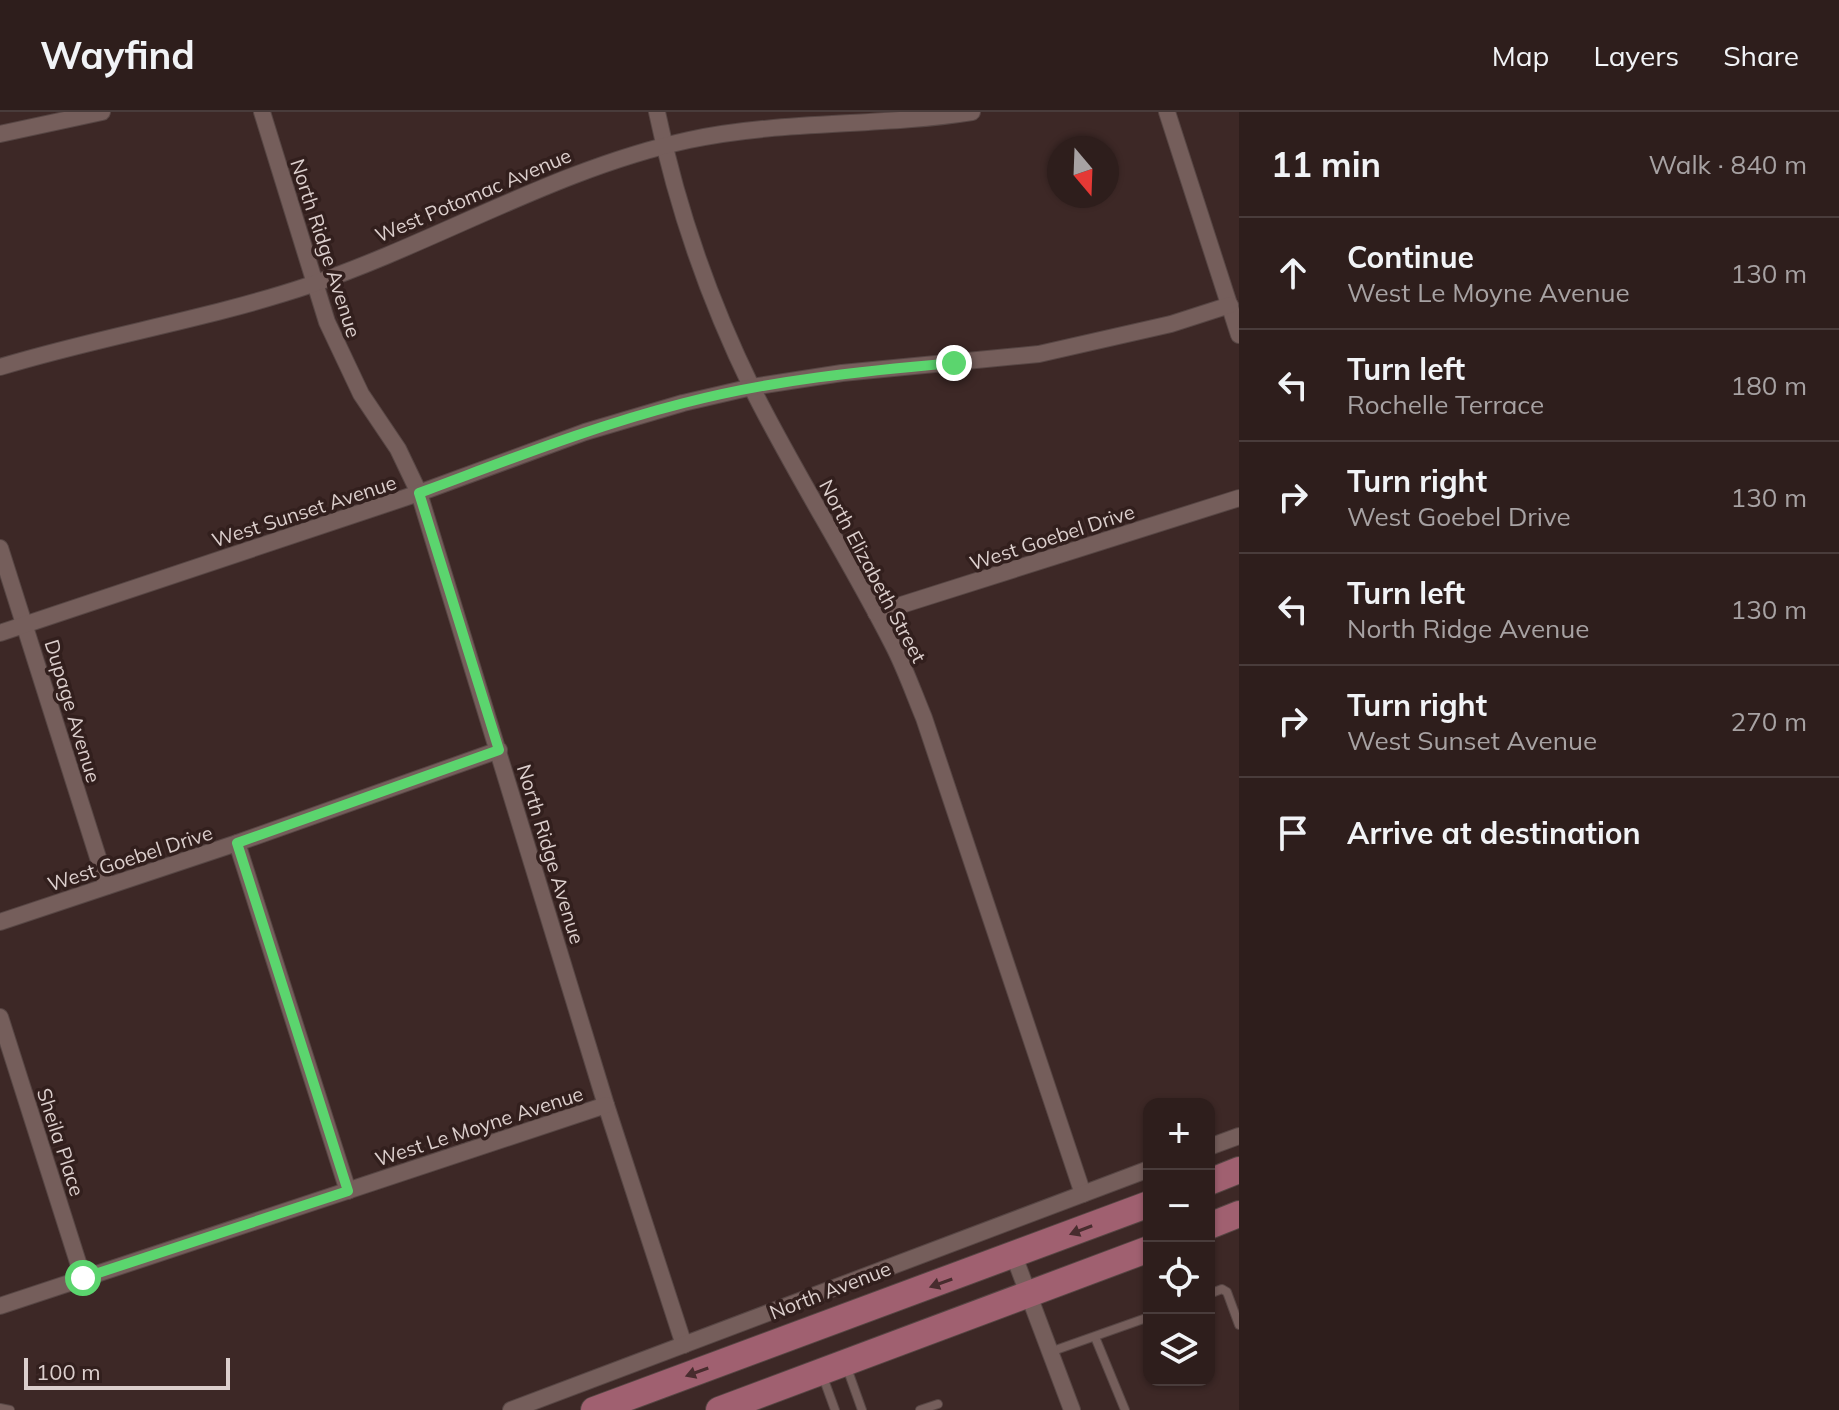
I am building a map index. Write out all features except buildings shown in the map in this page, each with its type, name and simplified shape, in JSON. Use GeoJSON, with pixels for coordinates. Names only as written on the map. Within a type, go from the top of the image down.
{"type":"FeatureCollection","features":[{"type":"Feature","properties":{"kind":"main road"},"geometry":{"type":"LineString","coordinates":[[1215,1180],[1239,1170]]}},
{"type":"Feature","properties":{"kind":"main road","name":"North Avenue"},"geometry":{"type":"LineString","coordinates":[[594,1410],[1143,1206]]}},
{"type":"Feature","properties":{"kind":"main road"},"geometry":{"type":"LineString","coordinates":[[1215,1224],[1239,1214]]}},
{"type":"Feature","properties":{"kind":"main road"},"geometry":{"type":"LineString","coordinates":[[719,1410],[1143,1251]]}},
{"type":"Feature","properties":{"kind":"street"},"geometry":{"type":"LineString","coordinates":[[0,134],[102,112]]}},
{"type":"Feature","properties":{"kind":"street","name":"North Ridge Avenue"},"geometry":{"type":"LineString","coordinates":[[262,112],[313,284],[340,353],[361,394],[398,449],[419,493],[606,1105],[684,1345]]}},
{"type":"Feature","properties":{"kind":"street","name":"North Elizabeth Street"},"geometry":{"type":"LineString","coordinates":[[657,112],[701,272],[752,387],[895,649],[924,718],[1083,1194]]}},
{"type":"Feature","properties":{"kind":"street","name":"West Potomac Avenue"},"geometry":{"type":"LineString","coordinates":[[0,367],[223,311],[313,284],[576,173],[665,146],[792,125],[909,120],[972,112]]}},
{"type":"Feature","properties":{"kind":"street"},"geometry":{"type":"LineString","coordinates":[[1167,112],[1239,335]]}},
{"type":"Feature","properties":{"kind":"street","name":"West Sunset Avenue"},"geometry":{"type":"LineString","coordinates":[[0,633],[419,493],[585,432],[683,403],[752,387],[842,373],[1039,354],[1171,324],[1230,305]]}},
{"type":"Feature","properties":{"kind":"street","name":"West Goebel Drive"},"geometry":{"type":"LineString","coordinates":[[876,613],[1239,498]]}},
{"type":"Feature","properties":{"kind":"street","name":"Dupage Avenue"},"geometry":{"type":"LineString","coordinates":[[0,548],[107,886]]}},
{"type":"Feature","properties":{"kind":"street","name":"West Goebel Drive"},"geometry":{"type":"LineString","coordinates":[[0,922],[237,843],[499,750]]}},
{"type":"Feature","properties":{"kind":"street"},"geometry":{"type":"LineString","coordinates":[[237,843],[348,1191]]}},
{"type":"Feature","properties":{"kind":"street","name":"Sheila Place"},"geometry":{"type":"LineString","coordinates":[[0,1017],[83,1278]]}},
{"type":"Feature","properties":{"kind":"street","name":"West Le Moyne Avenue"},"geometry":{"type":"LineString","coordinates":[[0,1306],[606,1105]]}},
{"type":"Feature","properties":{"kind":"street"},"geometry":{"type":"LineString","coordinates":[[1215,1145],[1239,1136]]}},
{"type":"Feature","properties":{"kind":"street","name":"North Avenue"},"geometry":{"type":"LineString","coordinates":[[511,1410],[1146,1170]]}},
{"type":"Feature","properties":{"kind":"street"},"geometry":{"type":"LineString","coordinates":[[1014,1256],[1072,1410]]}},
{"type":"Feature","properties":{"kind":"lane"},"geometry":{"type":"LineString","coordinates":[[1215,1292],[1222,1289],[1227,1292],[1239,1325]]}},
{"type":"Feature","properties":{"kind":"lane"},"geometry":{"type":"LineString","coordinates":[[1050,1352],[1143,1319]]}},
{"type":"Feature","properties":{"kind":"lane"},"geometry":{"type":"LineString","coordinates":[[1095,1337],[1125,1410]]}},
{"type":"Feature","properties":{"kind":"lane"},"geometry":{"type":"LineString","coordinates":[[834,1368],[835,1410]]}},
{"type":"Feature","properties":{"kind":"lane"},"geometry":{"type":"LineString","coordinates":[[834,1368],[862,1410]]}},
{"type":"Feature","properties":{"kind":"lane"},"geometry":{"type":"LineString","coordinates":[[920,1410],[938,1404]]}},
{"type":"Feature","properties":{"kind":"lane"},"geometry":{"type":"LineString","coordinates":[[0,1408],[10,1410]]}},
{"type":"Feature","properties":{"kind":"route"},"geometry":{"type":"LineString","coordinates":[[83,1278],[348,1191],[237,843],[499,750],[419,493],[585,432],[683,403],[752,387],[842,373],[954,363]]}}]}
